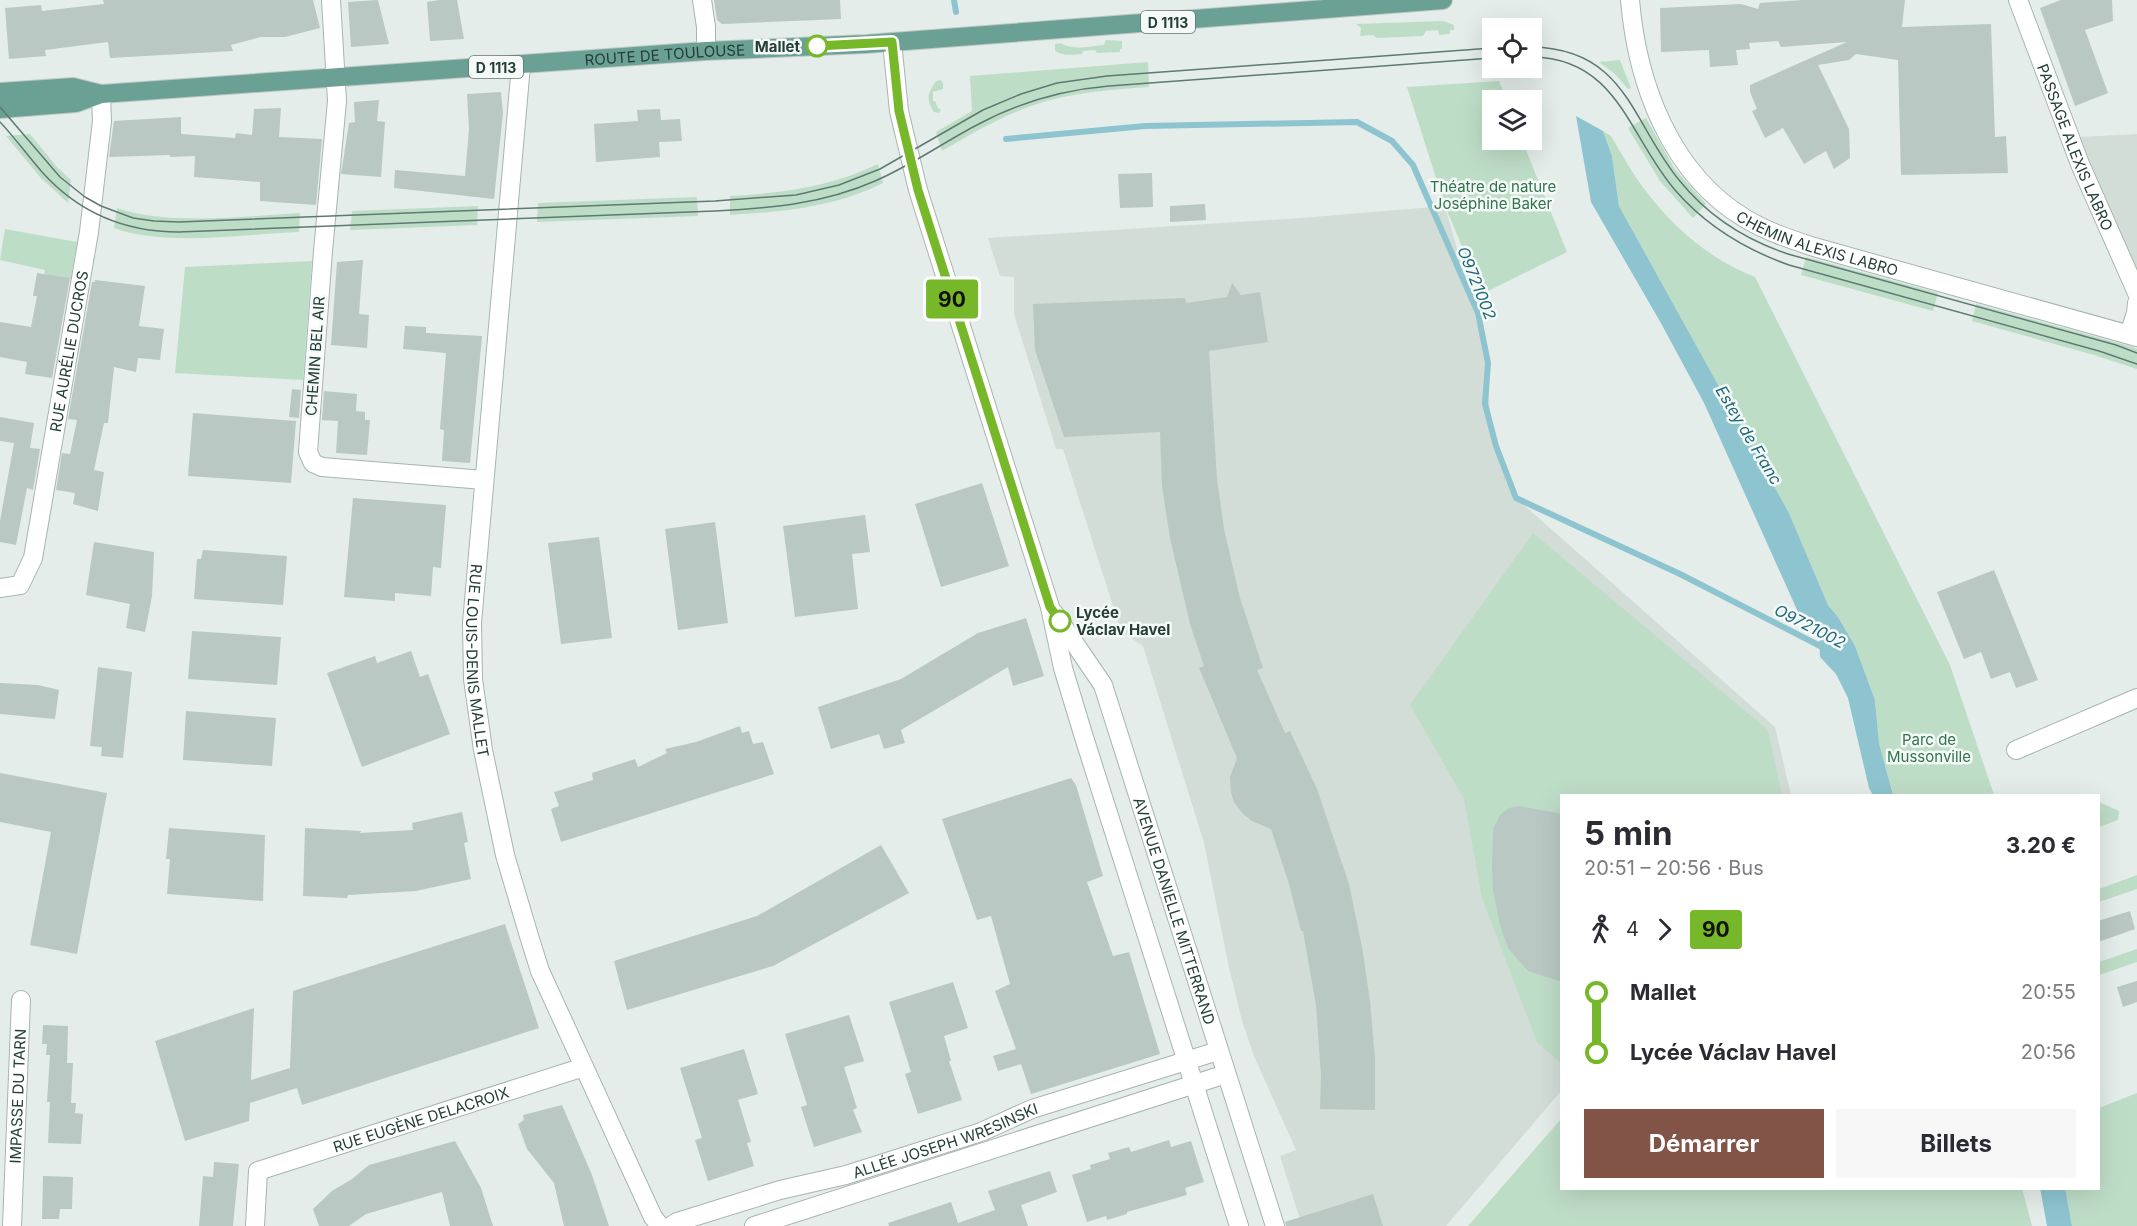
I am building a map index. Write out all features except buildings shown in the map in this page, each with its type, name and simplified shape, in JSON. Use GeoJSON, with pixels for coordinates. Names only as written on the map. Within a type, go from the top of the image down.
{"type":"FeatureCollection","features":[{"type":"Feature","properties":{"kind":"main road","name":"ROUTE DE TOULOUSE"},"geometry":{"type":"LineString","coordinates":[[0,110],[76,103],[101,94],[706,51],[892,42],[1443,0]]}},
{"type":"Feature","properties":{"kind":"main road","name":"ROUTE DE TOULOUSE"},"geometry":{"type":"LineString","coordinates":[[0,92],[73,87],[101,94]]}},
{"type":"Feature","properties":{"kind":"street","name":"CHEMIN BEL AIR"},"geometry":{"type":"LineString","coordinates":[[331,0],[337,101],[308,452],[313,463],[322,467],[484,480]]}},
{"type":"Feature","properties":{"kind":"street"},"geometry":{"type":"LineString","coordinates":[[702,0],[706,27],[706,51]]}},
{"type":"Feature","properties":{"kind":"street","name":"CHEMIN ALEXIS LABRO"},"geometry":{"type":"LineString","coordinates":[[1630,0],[1639,61],[1648,92],[1665,130],[1680,156],[1703,184],[1744,218],[1770,232],[1814,247],[2133,335]]}},
{"type":"Feature","properties":{"kind":"street","name":"PASSAGE ALEXIS LABRO"},"geometry":{"type":"LineString","coordinates":[[2018,0],[2080,164],[2137,293]]}},
{"type":"Feature","properties":{"kind":"street","name":"AVENUE DANIELLE MITTERRAND"},"geometry":{"type":"LineString","coordinates":[[892,42],[899,111],[918,190],[1050,607],[1063,668],[1239,1226]]}},
{"type":"Feature","properties":{"kind":"street","name":"RUE LOUIS-DENIS MALLET"},"geometry":{"type":"LineString","coordinates":[[521,65],[472,623],[473,679],[483,750],[505,855],[540,971],[653,1217],[660,1226]]}},
{"type":"Feature","properties":{"kind":"street","name":"RUE AURÉLIE DUCROS"},"geometry":{"type":"LineString","coordinates":[[0,588],[20,585],[33,558],[90,222],[102,121],[101,94]]}},
{"type":"Feature","properties":{"kind":"street"},"geometry":{"type":"LineString","coordinates":[[2133,335],[2137,303]]}},
{"type":"Feature","properties":{"kind":"street","name":"AVENUE DANIELLE MITTERRAND"},"geometry":{"type":"LineString","coordinates":[[1050,607],[1103,685],[1275,1226]]}},
{"type":"Feature","properties":{"kind":"street"},"geometry":{"type":"LineString","coordinates":[[2016,750],[2137,698]]}},
{"type":"Feature","properties":{"kind":"street","name":"IMPASSE DU TARN"},"geometry":{"type":"LineString","coordinates":[[12,1226],[21,1000]]}},
{"type":"Feature","properties":{"kind":"street","name":"ALLÉE JOSEPH WRESINSKI"},"geometry":{"type":"LineString","coordinates":[[671,1226],[677,1222],[780,1190],[846,1175],[970,1136],[1032,1110],[1218,1051]]}},
{"type":"Feature","properties":{"kind":"street","name":"RUE EUGÈNE DELACROIX"},"geometry":{"type":"LineString","coordinates":[[255,1226],[258,1171],[584,1067]]}},
{"type":"Feature","properties":{"kind":"street","name":"ALLÉE JOSEPH WRESINSKI"},"geometry":{"type":"LineString","coordinates":[[754,1226],[1226,1074]]}},
{"type":"Feature","properties":{"kind":"shaded area"},"geometry":{"type":"Polygon","coordinates":[[[2137,134],[2137,291],[2079,137],[2137,134]]]}},
{"type":"Feature","properties":{"kind":"shaded area","name":"Lycée Václav Havel"},"geometry":{"type":"Polygon","coordinates":[[[1445,206],[1486,353],[1491,428],[1516,498],[1775,727],[1791,794],[1560,794],[1560,1092],[1446,1226],[1302,1226],[1280,1156],[1296,1150],[1254,1056],[1242,1021],[1204,843],[1143,646],[1121,631],[1063,449],[1056,449],[1014,314],[1014,277],[1000,276],[988,238],[1301,218],[1445,206]]]}},
{"type":"Feature","properties":{"kind":"green space"},"geometry":{"type":"Polygon","coordinates":[[[1443,21],[1454,25],[1454,30],[1450,30],[1450,34],[1439,35],[1438,30],[1426,31],[1423,36],[1377,38],[1373,35],[1360,36],[1361,28],[1356,24],[1443,21]]]}},
{"type":"Feature","properties":{"kind":"green space"},"geometry":{"type":"Polygon","coordinates":[[[1106,40],[1122,41],[1120,52],[1097,53],[1095,50],[1071,55],[1055,51],[1055,44],[1082,47],[1104,45],[1106,40]]]}},
{"type":"Feature","properties":{"kind":"green space"},"geometry":{"type":"Polygon","coordinates":[[[1620,60],[1631,88],[1628,89],[1615,74],[1599,62],[1620,60]]]}},
{"type":"Feature","properties":{"kind":"green space"},"geometry":{"type":"Polygon","coordinates":[[[1148,62],[1149,87],[1062,97],[1022,109],[942,151],[936,132],[972,111],[970,76],[1148,62]]]}},
{"type":"Feature","properties":{"kind":"green space"},"geometry":{"type":"Polygon","coordinates":[[[941,80],[943,89],[933,92],[933,101],[941,110],[939,113],[934,112],[931,107],[929,96],[936,81],[941,80]]]}},
{"type":"Feature","properties":{"kind":"green space","name":"Théatre de nature Joséphine Baker"},"geometry":{"type":"Polygon","coordinates":[[[1499,81],[1503,90],[1482,90],[1482,150],[1526,150],[1567,252],[1482,294],[1445,206],[1407,87],[1499,81]]]}},
{"type":"Feature","properties":{"kind":"green space"},"geometry":{"type":"Polygon","coordinates":[[[1646,118],[1674,168],[1706,204],[1693,218],[1660,181],[1628,128],[1646,118]]]}},
{"type":"Feature","properties":{"kind":"green space","name":"Parc de Mussonville"},"geometry":{"type":"Polygon","coordinates":[[[1603,131],[1611,136],[1638,181],[1683,232],[1710,253],[1755,277],[1950,665],[1994,794],[1893,794],[1879,743],[1875,700],[1855,646],[1828,605],[1789,513],[1619,206],[1612,156],[1603,131]]]}},
{"type":"Feature","properties":{"kind":"green space"},"geometry":{"type":"Polygon","coordinates":[[[30,134],[57,167],[71,180],[68,203],[40,177],[6,136],[30,134]]]}},
{"type":"Feature","properties":{"kind":"green space"},"geometry":{"type":"Polygon","coordinates":[[[878,164],[883,183],[846,198],[789,210],[730,215],[730,196],[806,188],[860,172],[878,164]]]}},
{"type":"Feature","properties":{"kind":"green space"},"geometry":{"type":"Polygon","coordinates":[[[697,197],[698,216],[537,222],[538,203],[697,197]]]}},
{"type":"Feature","properties":{"kind":"green space"},"geometry":{"type":"Polygon","coordinates":[[[478,206],[477,225],[350,230],[352,211],[478,206]]]}},
{"type":"Feature","properties":{"kind":"green space"},"geometry":{"type":"Polygon","coordinates":[[[117,208],[137,214],[183,218],[300,213],[299,232],[205,238],[157,237],[114,228],[117,208]]]}},
{"type":"Feature","properties":{"kind":"green space"},"geometry":{"type":"Polygon","coordinates":[[[5,229],[77,242],[71,279],[44,274],[45,270],[0,260],[5,229]]]}},
{"type":"Feature","properties":{"kind":"green space"},"geometry":{"type":"Polygon","coordinates":[[[1806,257],[1938,293],[1933,311],[1801,275],[1806,257]]]}},
{"type":"Feature","properties":{"kind":"green space"},"geometry":{"type":"Polygon","coordinates":[[[312,261],[303,380],[175,373],[185,267],[312,261]]]}},
{"type":"Feature","properties":{"kind":"green space"},"geometry":{"type":"Polygon","coordinates":[[[1976,304],[2133,347],[2137,349],[2137,369],[1972,321],[1976,304]]]}},
{"type":"Feature","properties":{"kind":"green space"},"geometry":{"type":"Polygon","coordinates":[[[1533,533],[1768,730],[1782,794],[1560,794],[1560,1063],[1537,1042],[1482,898],[1464,799],[1410,705],[1533,533]]]}},
{"type":"Feature","properties":{"kind":"green space"},"geometry":{"type":"Polygon","coordinates":[[[2100,802],[2119,811],[2118,820],[2100,827],[2100,802]]]}},
{"type":"Feature","properties":{"kind":"green space"},"geometry":{"type":"Polygon","coordinates":[[[2137,875],[2137,889],[2100,902],[2100,889],[2137,875]]]}},
{"type":"Feature","properties":{"kind":"green space"},"geometry":{"type":"Polygon","coordinates":[[[2137,949],[2137,962],[2100,975],[2100,962],[2137,949]]]}},
{"type":"Feature","properties":{"kind":"green space"},"geometry":{"type":"Polygon","coordinates":[[[2137,1093],[2137,1226],[2072,1226],[2065,1190],[2100,1190],[2100,1108],[2137,1093]]]}},
{"type":"Feature","properties":{"kind":"green space"},"geometry":{"type":"Polygon","coordinates":[[[1560,1120],[1560,1190],[2023,1190],[2032,1226],[1468,1226],[1560,1120]]]}},
{"type":"Feature","properties":{"kind":"water"},"geometry":{"type":"Polygon","coordinates":[[[1576,116],[1603,131],[1612,156],[1619,206],[1789,513],[1828,605],[1855,646],[1875,700],[1879,743],[1893,794],[1872,794],[1869,788],[1848,698],[1836,674],[1820,657],[1819,634],[1798,612],[1704,403],[1591,202],[1576,116]]]}},
{"type":"Feature","properties":{"kind":"water"},"geometry":{"type":"Polygon","coordinates":[[[2040,1190],[2065,1190],[2072,1226],[2047,1226],[2040,1190]]]}},
{"type":"Feature","properties":{"kind":"waterway","name":"O9721002"},"geometry":{"type":"LineString","coordinates":[[954,0],[956,12]]}},
{"type":"Feature","properties":{"kind":"waterway","name":"O9721002"},"geometry":{"type":"LineString","coordinates":[[1006,139],[1145,126],[1357,122],[1392,141],[1413,165],[1478,313],[1488,363],[1485,404],[1496,446],[1516,498],[1680,574],[1826,649]]}},
{"type":"Feature","properties":{"kind":"tram line"},"geometry":{"type":"LineString","coordinates":[[1542,48],[1563,51],[1588,60],[1607,74],[1623,92],[1679,180],[1702,204],[1742,234],[1788,254],[2116,345],[2137,353]]}},
{"type":"Feature","properties":{"kind":"tram line"},"geometry":{"type":"LineString","coordinates":[[0,107],[60,177],[85,197],[101,206],[133,218],[154,221],[179,222],[715,201],[796,195],[839,185],[880,169],[983,110],[1021,94],[1057,83],[1107,76],[1482,49]]}},
{"type":"Feature","properties":{"kind":"tram line"},"geometry":{"type":"LineString","coordinates":[[1542,58],[1561,61],[1584,71],[1603,86],[1618,104],[1675,190],[1700,215],[1741,244],[1789,265],[2099,351],[2137,364]]}},
{"type":"Feature","properties":{"kind":"tram line"},"geometry":{"type":"LineString","coordinates":[[0,122],[42,172],[56,186],[87,209],[121,224],[159,231],[715,211],[796,204],[855,189],[901,169],[991,118],[1023,104],[1057,94],[1109,86],[1482,59]]}},
{"type":"Feature","properties":{"kind":"bus line","name":"90"},"geometry":{"type":"LineString","coordinates":[[817,46],[892,42],[899,111],[918,190],[1050,607],[1060,621]]}},
{"type":"Feature","properties":{"kind":"place","name":"Mallet"},"geometry":{"type":"Point","coordinates":[817,46]}},
{"type":"Feature","properties":{"kind":"place","name":"Lycée Václav Havel"},"geometry":{"type":"Point","coordinates":[1060,621]}},
{"type":"Feature","properties":{"kind":"water label","name":"Estey de Franc"},"geometry":{"type":"Point","coordinates":[1749,435]}}]}
